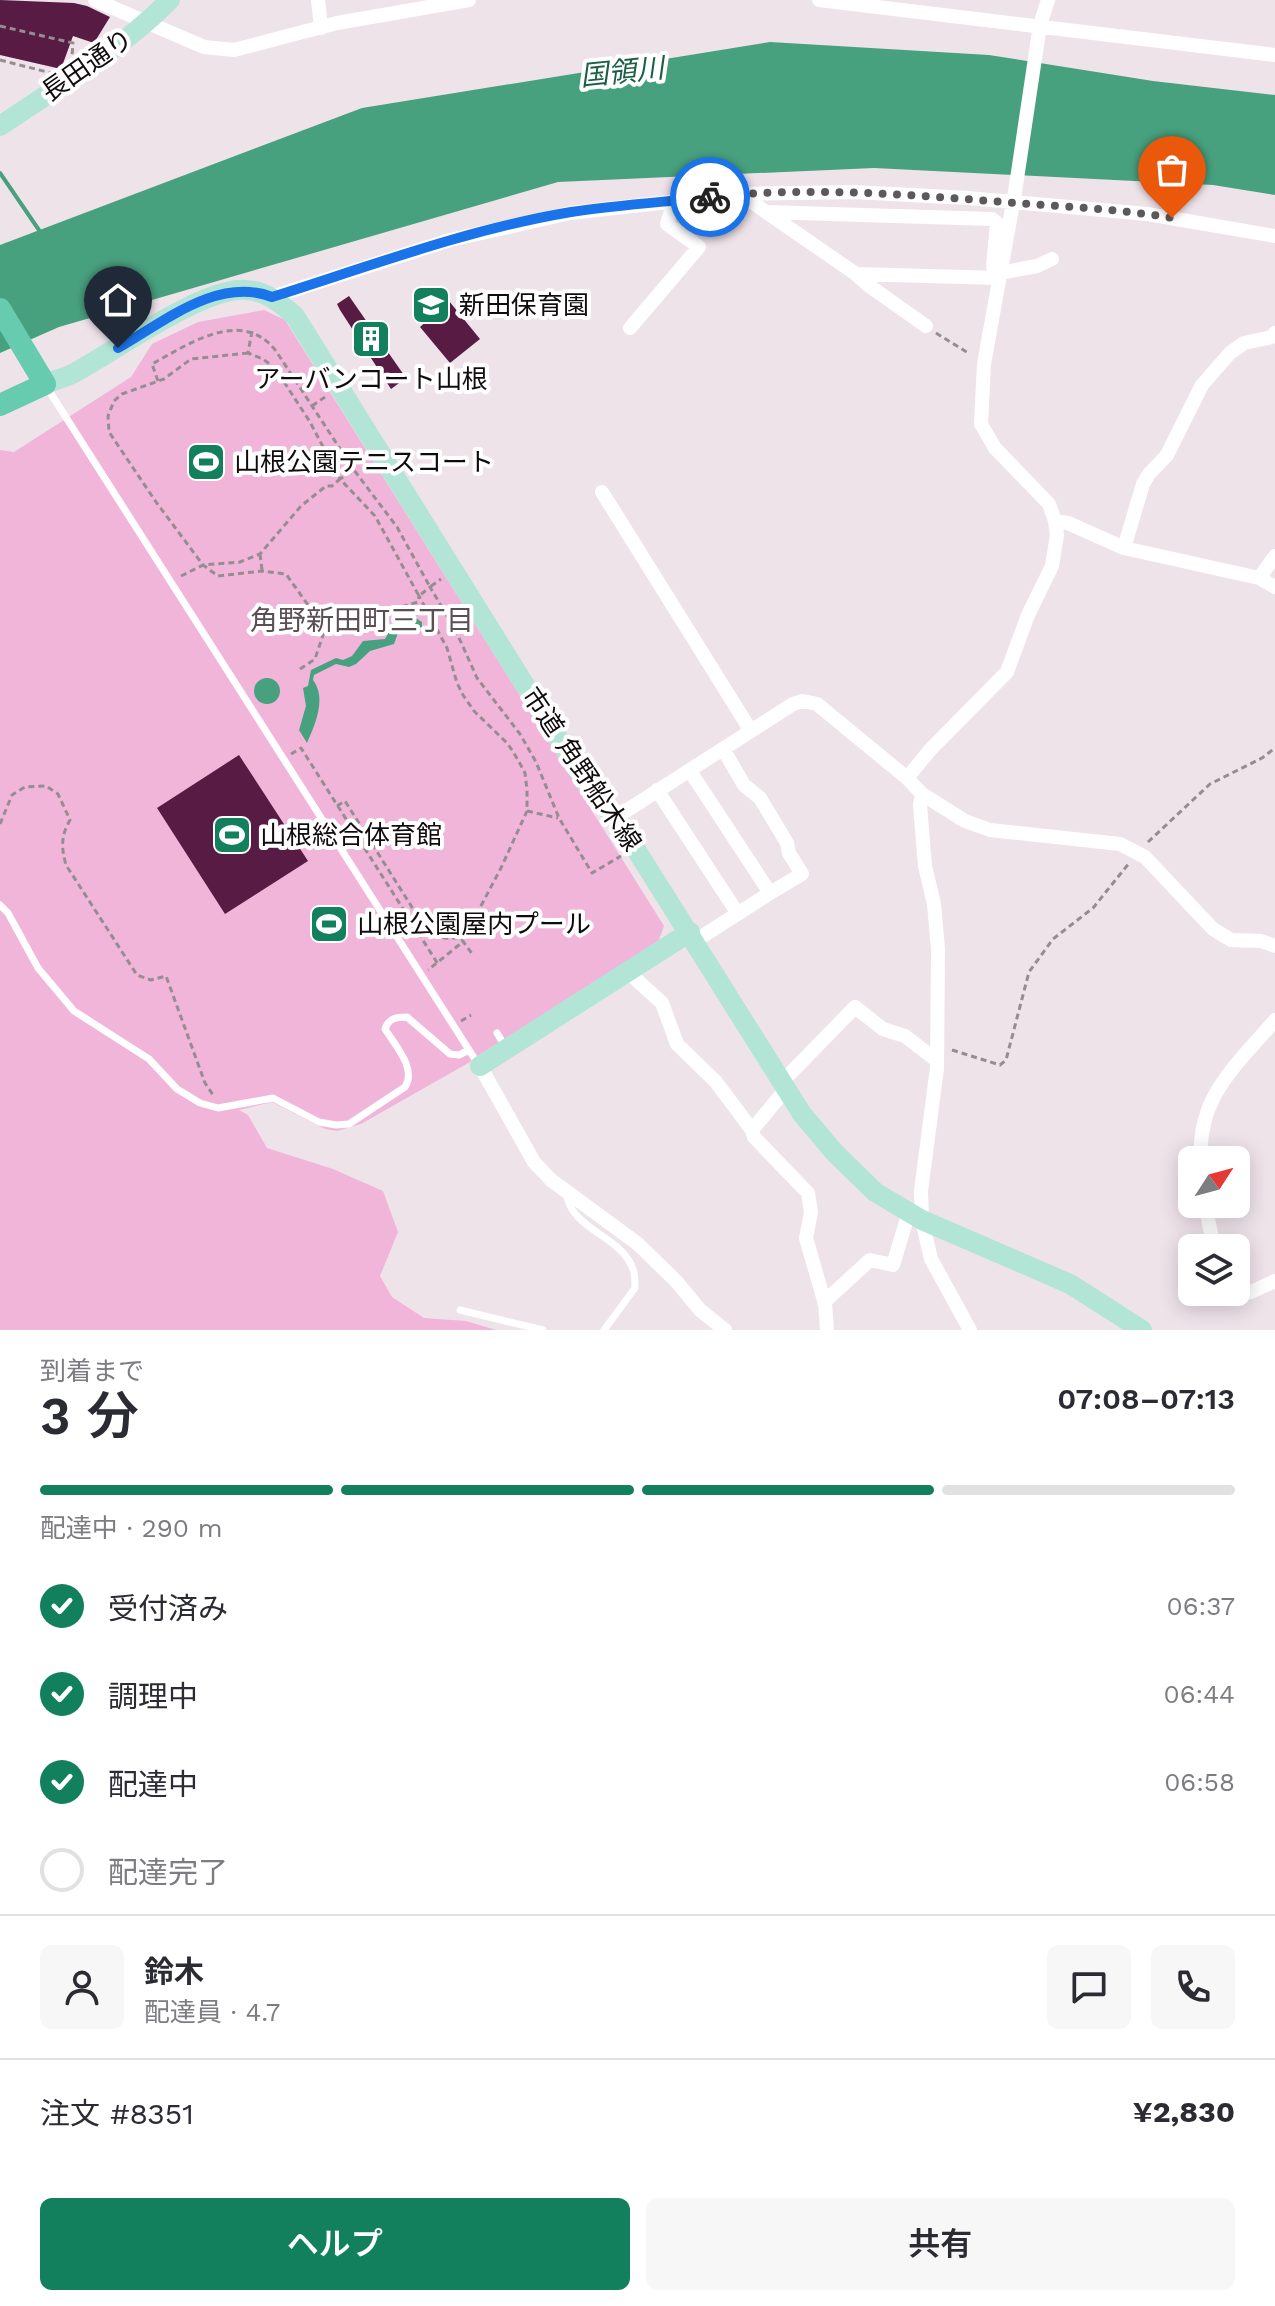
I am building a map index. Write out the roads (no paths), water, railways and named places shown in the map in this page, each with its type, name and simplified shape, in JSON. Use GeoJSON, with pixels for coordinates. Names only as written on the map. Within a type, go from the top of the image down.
{"type":"FeatureCollection","features":[{"type":"Feature","properties":{"kind":"main road"},"geometry":{"type":"LineString","coordinates":[[0,309],[45,384],[0,405]]}},
{"type":"Feature","properties":{"kind":"street"},"geometry":{"type":"LineString","coordinates":[[95,0],[204,47],[234,50],[321,28],[444,2],[469,0]]}},
{"type":"Feature","properties":{"kind":"street","name":"長田通り"},"geometry":{"type":"LineString","coordinates":[[0,126],[147,23],[170,0]]}},
{"type":"Feature","properties":{"kind":"street"},"geometry":{"type":"LineString","coordinates":[[318,0],[321,28]]}},
{"type":"Feature","properties":{"kind":"street"},"geometry":{"type":"LineString","coordinates":[[376,0],[378,16]]}},
{"type":"Feature","properties":{"kind":"street"},"geometry":{"type":"LineString","coordinates":[[819,0],[881,4],[1040,30],[1275,55]]}},
{"type":"Feature","properties":{"kind":"street"},"geometry":{"type":"LineString","coordinates":[[907,778],[930,750],[1007,672],[1028,615],[1052,566],[1057,535],[1049,504],[995,448],[981,424],[985,361],[997,276],[1014,197],[1040,30],[1048,0]]}},
{"type":"Feature","properties":{"kind":"street"},"geometry":{"type":"LineString","coordinates":[[1249,52],[1275,44]]}},
{"type":"Feature","properties":{"kind":"street"},"geometry":{"type":"LineString","coordinates":[[45,384],[70,375],[191,306],[224,292],[245,289],[272,297],[450,240],[570,213],[740,194],[854,192],[1014,197],[1147,214],[1275,236]]}},
{"type":"Feature","properties":{"kind":"street"},"geometry":{"type":"LineString","coordinates":[[740,194],[926,326]]}},
{"type":"Feature","properties":{"kind":"street"},"geometry":{"type":"LineString","coordinates":[[630,328],[699,247],[667,224],[674,201]]}},
{"type":"Feature","properties":{"kind":"street"},"geometry":{"type":"LineString","coordinates":[[767,212],[992,219],[997,223],[997,276]]}},
{"type":"Feature","properties":{"kind":"street"},"geometry":{"type":"LineString","coordinates":[[856,274],[997,276],[1052,259]]}},
{"type":"Feature","properties":{"kind":"street","name":"市道 角野船木線"},"geometry":{"type":"LineString","coordinates":[[272,297],[295,316],[589,788],[635,848],[784,1086],[835,1153],[875,1192],[915,1216],[1070,1284],[1142,1330]]}},
{"type":"Feature","properties":{"kind":"street"},"geometry":{"type":"LineString","coordinates":[[1124,548],[1143,484],[1167,455],[1202,385],[1230,353],[1244,343],[1272,337],[1275,333]]}},
{"type":"Feature","properties":{"kind":"street"},"geometry":{"type":"LineString","coordinates":[[602,492],[751,731]]}},
{"type":"Feature","properties":{"kind":"street"},"geometry":{"type":"LineString","coordinates":[[1055,521],[1068,523],[1124,548],[1259,578],[1275,587]]}},
{"type":"Feature","properties":{"kind":"street"},"geometry":{"type":"LineString","coordinates":[[1259,578],[1275,556]]}},
{"type":"Feature","properties":{"kind":"street"},"geometry":{"type":"LineString","coordinates":[[615,818],[793,704],[803,701],[817,704],[922,794],[965,821],[990,830],[1120,844],[1138,852],[1213,929],[1231,940],[1261,941],[1275,946]]}},
{"type":"Feature","properties":{"kind":"street"},"geometry":{"type":"LineString","coordinates":[[723,749],[744,785],[760,798],[802,874],[738,914],[475,1058],[534,1162],[638,1244],[700,1310],[725,1330]]}},
{"type":"Feature","properties":{"kind":"street"},"geometry":{"type":"LineString","coordinates":[[690,771],[770,893]]}},
{"type":"Feature","properties":{"kind":"street"},"geometry":{"type":"LineString","coordinates":[[657,790],[738,914]]}},
{"type":"Feature","properties":{"kind":"street"},"geometry":{"type":"LineString","coordinates":[[824,1302],[870,1260],[893,1265],[915,1216],[921,1191],[936,1052],[938,949],[934,904],[925,866],[920,805],[922,794]]}},
{"type":"Feature","properties":{"kind":"street"},"geometry":{"type":"LineString","coordinates":[[628,972],[662,1003],[677,1044],[716,1082],[754,1137],[808,1193],[811,1212],[806,1238],[824,1302],[827,1330]]}},
{"type":"Feature","properties":{"kind":"street"},"geometry":{"type":"LineString","coordinates":[[752,1130],[784,1086],[855,1007],[883,1029],[936,1052]]}},
{"type":"Feature","properties":{"kind":"street"},"geometry":{"type":"LineString","coordinates":[[1202,1146],[1203,1118],[1224,1077],[1275,1020]]}},
{"type":"Feature","properties":{"kind":"street"},"geometry":{"type":"LineString","coordinates":[[915,1216],[931,1259],[970,1330]]}},
{"type":"Feature","properties":{"kind":"street"},"geometry":{"type":"LineString","coordinates":[[1250,1292],[1275,1281]]}},
{"type":"Feature","properties":{"kind":"lane"},"geometry":{"type":"LineString","coordinates":[[45,384],[475,1058]]}},
{"type":"Feature","properties":{"kind":"lane"},"geometry":{"type":"LineString","coordinates":[[0,905],[8,913],[38,968],[74,1011],[149,1059],[177,1089],[200,1103],[222,1107],[273,1098],[319,1122],[349,1124],[405,1087],[410,1080],[409,1069],[385,1029],[395,1017],[407,1017],[450,1054],[475,1058]]}},
{"type":"Feature","properties":{"kind":"lane"},"geometry":{"type":"LineString","coordinates":[[566,1190],[567,1205],[584,1224],[623,1253],[633,1269],[635,1288],[604,1330]]}},
{"type":"Feature","properties":{"kind":"lane"},"geometry":{"type":"LineString","coordinates":[[460,1310],[543,1330]]}},
{"type":"Feature","properties":{"kind":"water","name":"国領川"},"geometry":{"type":"Polygon","coordinates":[[[770,42],[989,55],[1153,81],[1275,95],[1275,195],[1213,185],[874,168],[558,182],[59,327],[0,353],[0,245],[362,108],[770,42]]]}},
{"type":"Feature","properties":{"kind":"water"},"geometry":{"type":"Polygon","coordinates":[[[414,617],[422,622],[422,627],[399,630],[394,644],[370,651],[349,667],[336,664],[314,675],[319,703],[307,743],[299,730],[306,706],[303,688],[308,686],[311,670],[336,658],[343,660],[352,656],[363,641],[385,639],[394,623],[414,617]]]}},
{"type":"Feature","properties":{"kind":"water"},"geometry":{"type":"Polygon","coordinates":[[[267,678],[276,682],[280,691],[276,700],[267,704],[258,700],[254,691],[258,682],[267,678]]]}},
{"type":"Feature","properties":{"kind":"waterway"},"geometry":{"type":"LineString","coordinates":[[0,173],[41,233]]}},
{"type":"Feature","properties":{"kind":"place","name":"新田保育園"},"geometry":{"type":"Point","coordinates":[431,305]}},
{"type":"Feature","properties":{"kind":"place","name":"アーバンコート山根"},"geometry":{"type":"Point","coordinates":[371,339]}},
{"type":"Feature","properties":{"kind":"place","name":"山根公園テニスコート"},"geometry":{"type":"Point","coordinates":[206,462]}},
{"type":"Feature","properties":{"kind":"place","name":"山根総合体育館"},"geometry":{"type":"Point","coordinates":[232,835]}},
{"type":"Feature","properties":{"kind":"place","name":"山根公園屋内プール"},"geometry":{"type":"Point","coordinates":[329,924]}},
{"type":"Feature","properties":{"kind":"district","name":"角野新田町三丁目"},"geometry":{"type":"Point","coordinates":[362,620]}}]}
